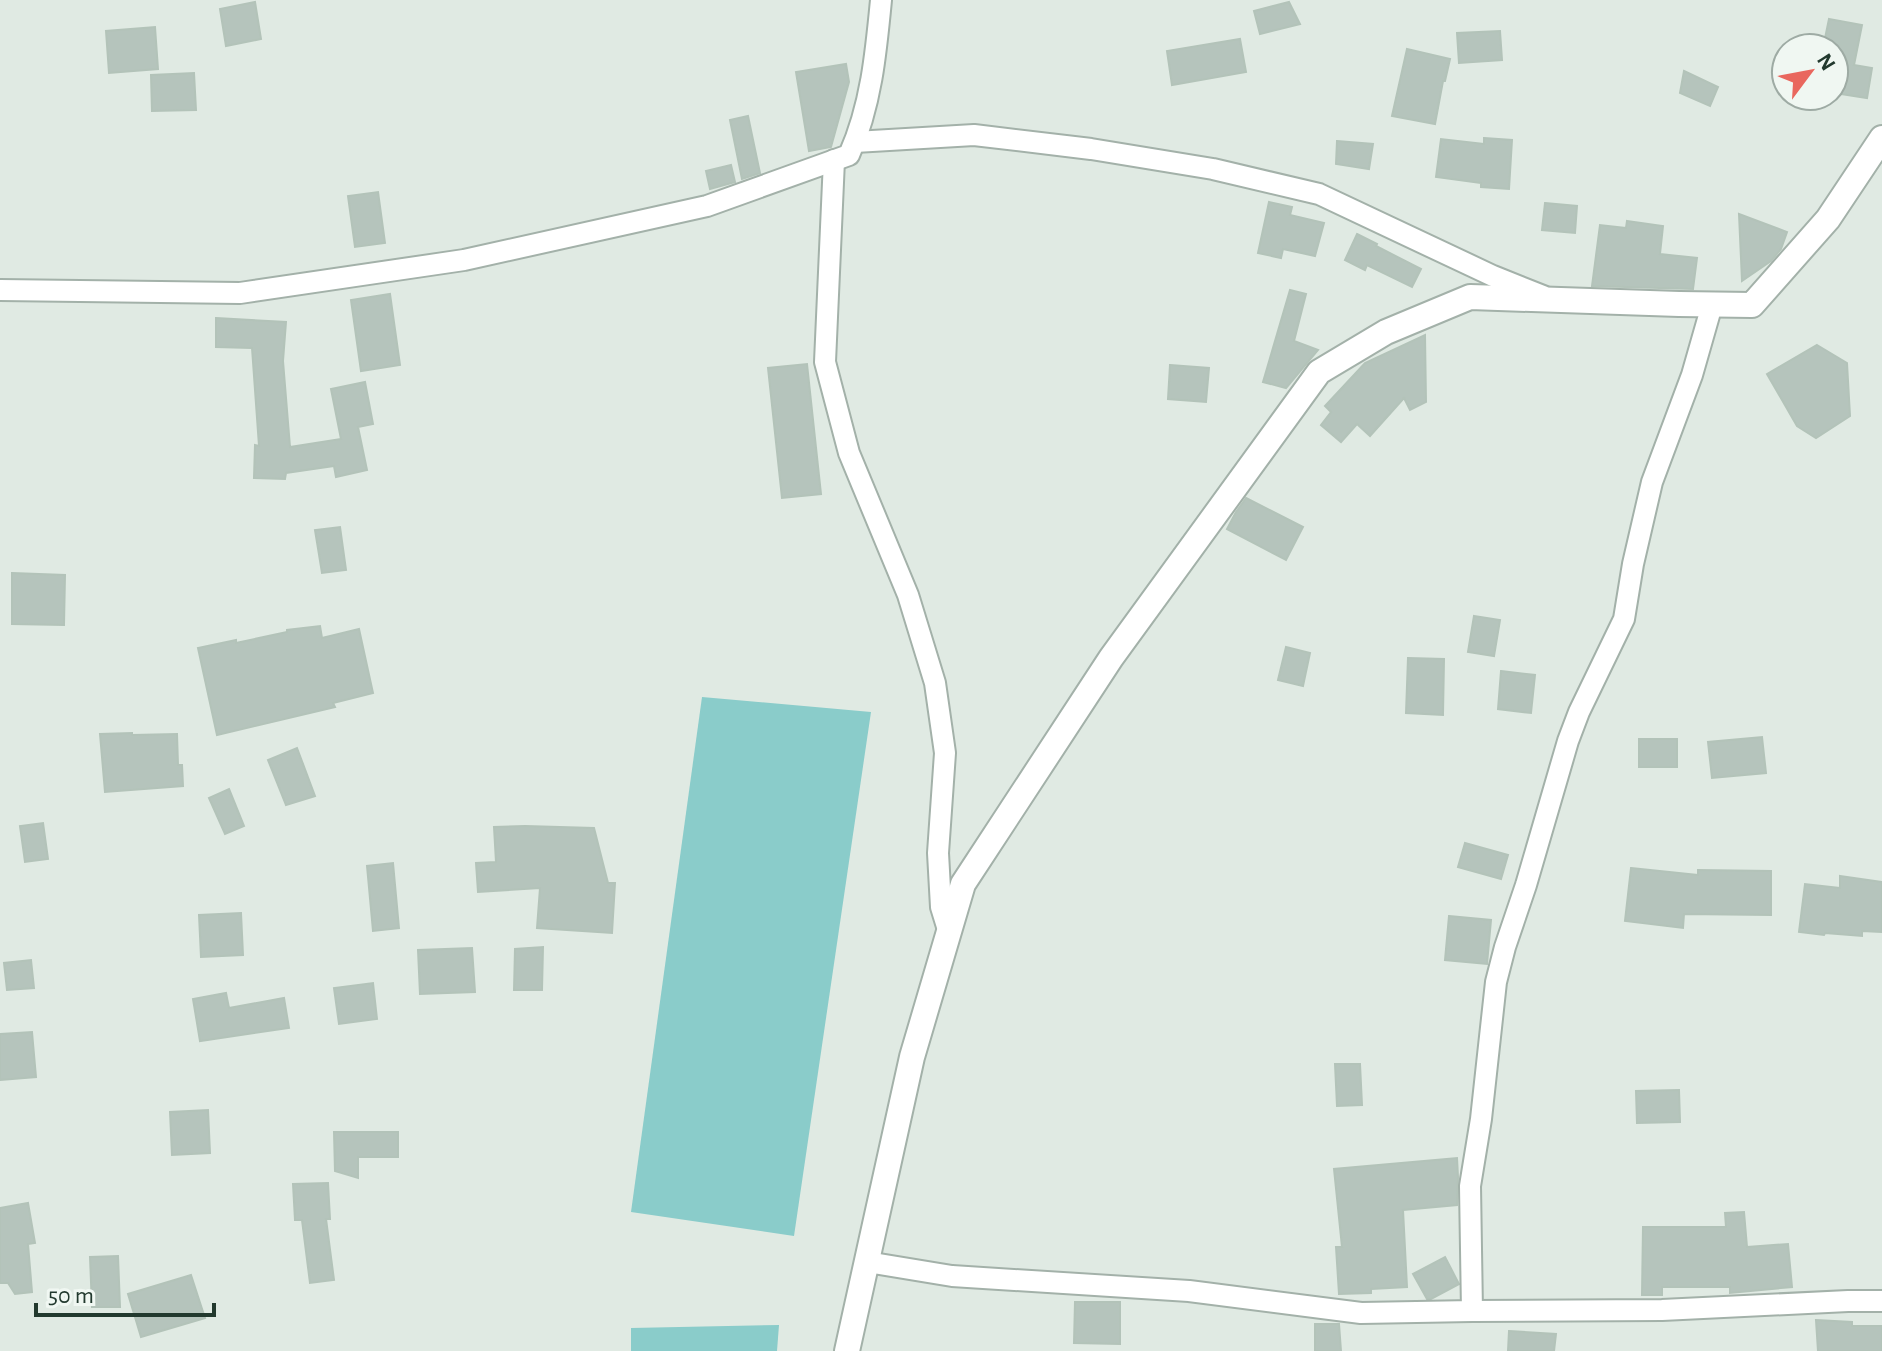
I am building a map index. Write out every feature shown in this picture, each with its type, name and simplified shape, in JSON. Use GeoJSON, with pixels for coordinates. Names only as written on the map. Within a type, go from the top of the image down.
{"type":"FeatureCollection","features":[{"type":"Feature","properties":{"kind":"street"},"geometry":{"type":"LineString","coordinates":[[0,290],[240,293],[464,260],[707,206],[849,155],[859,133],[875,65],[881,0]]}},
{"type":"Feature","properties":{"kind":"street"},"geometry":{"type":"LineString","coordinates":[[855,142],[974,135],[1091,149],[1213,169],[1319,194],[1493,276],[1553,300]]}},
{"type":"Feature","properties":{"kind":"street"},"geometry":{"type":"LineString","coordinates":[[847,1351],[912,1057],[963,884],[1111,658],[1319,372],[1386,332],[1470,297],[1752,305],[1828,219],[1882,138]]}},
{"type":"Feature","properties":{"kind":"street"},"geometry":{"type":"LineString","coordinates":[[834,160],[825,362],[849,453],[908,595],[935,683],[945,753],[938,853],[941,907],[949,933]]}},
{"type":"Feature","properties":{"kind":"street"},"geometry":{"type":"LineString","coordinates":[[1472,1311],[1470,1186],[1481,1119],[1496,982],[1568,741],[1624,619],[1652,482],[1692,375],[1712,305]]}},
{"type":"Feature","properties":{"kind":"street"},"geometry":{"type":"LineString","coordinates":[[867,1262],[952,1276],[1189,1291],[1361,1313],[1662,1310],[1882,1301]]}},
{"type":"Feature","properties":{"kind":"water"},"geometry":{"type":"Polygon","coordinates":[[[702,697],[871,712],[794,1236],[631,1212],[702,697]]]}},
{"type":"Feature","properties":{"kind":"water"},"geometry":{"type":"Polygon","coordinates":[[[779,1325],[777,1351],[631,1351],[631,1328],[779,1325]]]}},
{"type":"Feature","properties":{"kind":"building"},"geometry":{"type":"Polygon","coordinates":[[[255,2],[261,39],[226,46],[220,9],[255,2]]]}},
{"type":"Feature","properties":{"kind":"building"},"geometry":{"type":"Polygon","coordinates":[[[1289,2],[1300,24],[1260,34],[1254,11],[1289,2]]]}},
{"type":"Feature","properties":{"kind":"building"},"geometry":{"type":"Polygon","coordinates":[[[1829,19],[1862,25],[1854,65],[1872,68],[1867,98],[1850,95],[1850,32],[1826,32],[1829,19]]]}},
{"type":"Feature","properties":{"kind":"building"},"geometry":{"type":"Polygon","coordinates":[[[155,27],[158,69],[109,73],[106,31],[155,27]]]}},
{"type":"Feature","properties":{"kind":"building"},"geometry":{"type":"Polygon","coordinates":[[[1500,31],[1502,60],[1459,63],[1457,33],[1500,31]]]}},
{"type":"Feature","properties":{"kind":"building"},"geometry":{"type":"Polygon","coordinates":[[[1240,39],[1246,72],[1172,85],[1167,51],[1240,39]]]}},
{"type":"Feature","properties":{"kind":"building"},"geometry":{"type":"Polygon","coordinates":[[[1407,49],[1450,59],[1435,124],[1392,116],[1407,49]]]}},
{"type":"Feature","properties":{"kind":"building"},"geometry":{"type":"Polygon","coordinates":[[[846,64],[849,82],[831,147],[809,151],[796,72],[846,64]]]}},
{"type":"Feature","properties":{"kind":"building"},"geometry":{"type":"Polygon","coordinates":[[[1684,71],[1718,87],[1710,106],[1680,93],[1684,71]]]}},
{"type":"Feature","properties":{"kind":"building"},"geometry":{"type":"Polygon","coordinates":[[[194,73],[196,110],[152,111],[151,75],[194,73]]]}},
{"type":"Feature","properties":{"kind":"building"},"geometry":{"type":"Polygon","coordinates":[[[748,116],[760,173],[742,179],[730,120],[748,116]]]}},
{"type":"Feature","properties":{"kind":"building"},"geometry":{"type":"Polygon","coordinates":[[[1484,138],[1512,140],[1509,189],[1481,187],[1481,183],[1436,177],[1441,139],[1484,144],[1484,138]]]}},
{"type":"Feature","properties":{"kind":"building"},"geometry":{"type":"Polygon","coordinates":[[[1337,141],[1373,144],[1369,169],[1336,164],[1337,141]]]}},
{"type":"Feature","properties":{"kind":"building"},"geometry":{"type":"Polygon","coordinates":[[[731,165],[735,182],[710,189],[706,171],[731,165]]]}},
{"type":"Feature","properties":{"kind":"building"},"geometry":{"type":"Polygon","coordinates":[[[378,192],[385,243],[355,247],[348,196],[378,192]]]}},
{"type":"Feature","properties":{"kind":"building"},"geometry":{"type":"Polygon","coordinates":[[[1269,202],[1292,207],[1290,215],[1324,223],[1315,256],[1283,249],[1281,258],[1258,253],[1269,202]]]}},
{"type":"Feature","properties":{"kind":"building"},"geometry":{"type":"Polygon","coordinates":[[[1545,203],[1577,206],[1575,233],[1542,230],[1545,203]]]}},
{"type":"Feature","properties":{"kind":"building"},"geometry":{"type":"Polygon","coordinates":[[[1739,214],[1787,232],[1781,249],[1771,261],[1742,281],[1739,214]]]}},
{"type":"Feature","properties":{"kind":"building"},"geometry":{"type":"Polygon","coordinates":[[[1627,221],[1663,226],[1660,254],[1697,258],[1693,289],[1592,286],[1600,225],[1626,228],[1627,221]]]}},
{"type":"Feature","properties":{"kind":"building"},"geometry":{"type":"Polygon","coordinates":[[[1357,234],[1421,269],[1412,287],[1367,265],[1365,270],[1345,260],[1357,234]]]}},
{"type":"Feature","properties":{"kind":"building"},"geometry":{"type":"Polygon","coordinates":[[[1290,290],[1306,294],[1294,341],[1318,350],[1286,388],[1263,382],[1290,290]]]}},
{"type":"Feature","properties":{"kind":"building"},"geometry":{"type":"Polygon","coordinates":[[[390,294],[400,365],[361,371],[351,300],[390,294]]]}},
{"type":"Feature","properties":{"kind":"building"},"geometry":{"type":"Polygon","coordinates":[[[216,318],[286,322],[283,361],[290,447],[341,439],[331,389],[365,382],[373,424],[358,427],[367,470],[336,477],[334,466],[286,473],[285,479],[254,478],[255,445],[259,446],[252,348],[216,347],[216,318]]]}},
{"type":"Feature","properties":{"kind":"building"},"geometry":{"type":"Polygon","coordinates":[[[1425,335],[1426,402],[1410,410],[1404,398],[1370,436],[1357,424],[1341,442],[1321,425],[1331,412],[1325,406],[1365,363],[1425,335]]]}},
{"type":"Feature","properties":{"kind":"building"},"geometry":{"type":"Polygon","coordinates":[[[1817,345],[1847,363],[1850,416],[1816,438],[1797,426],[1767,374],[1817,345]]]}},
{"type":"Feature","properties":{"kind":"building"},"geometry":{"type":"Polygon","coordinates":[[[807,364],[821,494],[782,498],[768,368],[807,364]]]}},
{"type":"Feature","properties":{"kind":"building"},"geometry":{"type":"Polygon","coordinates":[[[1170,365],[1209,368],[1206,402],[1168,399],[1170,365]]]}},
{"type":"Feature","properties":{"kind":"building"},"geometry":{"type":"Polygon","coordinates":[[[1246,498],[1303,527],[1286,560],[1227,529],[1246,498]]]}},
{"type":"Feature","properties":{"kind":"building"},"geometry":{"type":"Polygon","coordinates":[[[340,527],[346,570],[322,573],[315,530],[340,527]]]}},
{"type":"Feature","properties":{"kind":"building"},"geometry":{"type":"Polygon","coordinates":[[[12,573],[65,575],[64,625],[12,624],[12,573]]]}},
{"type":"Feature","properties":{"kind":"building"},"geometry":{"type":"Polygon","coordinates":[[[1474,616],[1500,620],[1494,656],[1468,652],[1474,616]]]}},
{"type":"Feature","properties":{"kind":"building"},"geometry":{"type":"Polygon","coordinates":[[[320,626],[322,638],[359,629],[373,693],[333,703],[335,707],[217,735],[198,648],[320,626]]]}},
{"type":"Feature","properties":{"kind":"building"},"geometry":{"type":"Polygon","coordinates":[[[1286,647],[1310,653],[1303,686],[1278,680],[1286,647]]]}},
{"type":"Feature","properties":{"kind":"building"},"geometry":{"type":"Polygon","coordinates":[[[1408,658],[1444,659],[1443,715],[1406,713],[1408,658]]]}},
{"type":"Feature","properties":{"kind":"building"},"geometry":{"type":"Polygon","coordinates":[[[1501,671],[1535,675],[1531,713],[1498,709],[1501,671]]]}},
{"type":"Feature","properties":{"kind":"building"},"geometry":{"type":"Polygon","coordinates":[[[100,734],[177,734],[178,765],[182,765],[183,786],[105,792],[100,734]]]}},
{"type":"Feature","properties":{"kind":"building"},"geometry":{"type":"Polygon","coordinates":[[[1762,737],[1766,773],[1712,778],[1708,742],[1762,737]]]}},
{"type":"Feature","properties":{"kind":"building"},"geometry":{"type":"Polygon","coordinates":[[[1639,739],[1677,739],[1677,767],[1639,767],[1639,739]]]}},
{"type":"Feature","properties":{"kind":"building"},"geometry":{"type":"Polygon","coordinates":[[[297,748],[315,796],[286,805],[268,760],[297,748]]]}},
{"type":"Feature","properties":{"kind":"building"},"geometry":{"type":"Polygon","coordinates":[[[229,789],[244,826],[225,834],[209,798],[229,789]]]}},
{"type":"Feature","properties":{"kind":"building"},"geometry":{"type":"Polygon","coordinates":[[[43,823],[48,859],[25,862],[20,826],[43,823]]]}},
{"type":"Feature","properties":{"kind":"building"},"geometry":{"type":"Polygon","coordinates":[[[494,827],[594,828],[608,883],[615,883],[612,933],[537,928],[540,888],[478,892],[476,863],[496,862],[494,827]]]}},
{"type":"Feature","properties":{"kind":"building"},"geometry":{"type":"Polygon","coordinates":[[[1465,843],[1508,855],[1501,879],[1458,867],[1465,843]]]}},
{"type":"Feature","properties":{"kind":"building"},"geometry":{"type":"Polygon","coordinates":[[[393,863],[399,928],[373,931],[367,866],[393,863]]]}},
{"type":"Feature","properties":{"kind":"building"},"geometry":{"type":"Polygon","coordinates":[[[1631,868],[1698,875],[1698,870],[1771,871],[1771,915],[1684,914],[1683,928],[1625,921],[1631,868]]]}},
{"type":"Feature","properties":{"kind":"building"},"geometry":{"type":"Polygon","coordinates":[[[1840,876],[1882,882],[1882,932],[1862,931],[1862,936],[1799,932],[1805,884],[1840,888],[1840,876]]]}},
{"type":"Feature","properties":{"kind":"building"},"geometry":{"type":"Polygon","coordinates":[[[241,913],[243,955],[201,957],[199,915],[241,913]]]}},
{"type":"Feature","properties":{"kind":"building"},"geometry":{"type":"Polygon","coordinates":[[[1449,916],[1491,920],[1487,964],[1445,960],[1449,916]]]}},
{"type":"Feature","properties":{"kind":"building"},"geometry":{"type":"Polygon","coordinates":[[[543,947],[542,990],[514,990],[515,949],[543,947]]]}},
{"type":"Feature","properties":{"kind":"building"},"geometry":{"type":"Polygon","coordinates":[[[472,948],[475,992],[420,994],[418,950],[472,948]]]}},
{"type":"Feature","properties":{"kind":"building"},"geometry":{"type":"Polygon","coordinates":[[[31,960],[34,988],[7,990],[4,963],[31,960]]]}},
{"type":"Feature","properties":{"kind":"building"},"geometry":{"type":"Polygon","coordinates":[[[373,983],[377,1019],[339,1024],[334,988],[373,983]]]}},
{"type":"Feature","properties":{"kind":"building"},"geometry":{"type":"Polygon","coordinates":[[[226,993],[229,1008],[284,998],[289,1028],[200,1041],[193,999],[226,993]]]}},
{"type":"Feature","properties":{"kind":"building"},"geometry":{"type":"Polygon","coordinates":[[[32,1032],[36,1077],[0,1080],[0,1034],[32,1032]]]}},
{"type":"Feature","properties":{"kind":"building"},"geometry":{"type":"Polygon","coordinates":[[[1335,1064],[1360,1064],[1362,1105],[1337,1106],[1335,1064]]]}},
{"type":"Feature","properties":{"kind":"building"},"geometry":{"type":"Polygon","coordinates":[[[1679,1090],[1680,1122],[1637,1123],[1636,1091],[1679,1090]]]}},
{"type":"Feature","properties":{"kind":"building"},"geometry":{"type":"Polygon","coordinates":[[[208,1110],[210,1153],[172,1155],[170,1112],[208,1110]]]}},
{"type":"Feature","properties":{"kind":"building"},"geometry":{"type":"Polygon","coordinates":[[[334,1132],[398,1132],[398,1157],[358,1157],[358,1178],[335,1171],[334,1132]]]}},
{"type":"Feature","properties":{"kind":"building"},"geometry":{"type":"Polygon","coordinates":[[[1457,1158],[1457,1205],[1403,1210],[1407,1287],[1339,1294],[1336,1247],[1342,1247],[1334,1169],[1457,1158]]]}},
{"type":"Feature","properties":{"kind":"building"},"geometry":{"type":"Polygon","coordinates":[[[328,1183],[330,1219],[326,1219],[334,1280],[310,1283],[302,1220],[295,1220],[293,1184],[328,1183]]]}},
{"type":"Feature","properties":{"kind":"building"},"geometry":{"type":"Polygon","coordinates":[[[28,1203],[35,1243],[28,1244],[32,1292],[15,1294],[8,1283],[0,1283],[0,1208],[28,1203]]]}},
{"type":"Feature","properties":{"kind":"building"},"geometry":{"type":"Polygon","coordinates":[[[1744,1212],[1747,1247],[1788,1244],[1792,1287],[1730,1293],[1730,1287],[1662,1287],[1662,1295],[1642,1295],[1643,1227],[1726,1227],[1725,1213],[1744,1212]]]}},
{"type":"Feature","properties":{"kind":"building"},"geometry":{"type":"Polygon","coordinates":[[[118,1256],[120,1307],[92,1307],[90,1257],[118,1256]]]}},
{"type":"Feature","properties":{"kind":"building"},"geometry":{"type":"Polygon","coordinates":[[[1445,1257],[1459,1284],[1427,1299],[1413,1274],[1445,1257]]]}},
{"type":"Feature","properties":{"kind":"building"},"geometry":{"type":"Polygon","coordinates":[[[191,1275],[205,1318],[141,1337],[128,1294],[191,1275]]]}},
{"type":"Feature","properties":{"kind":"building"},"geometry":{"type":"Polygon","coordinates":[[[1075,1302],[1120,1302],[1120,1344],[1074,1343],[1075,1302]]]}},
{"type":"Feature","properties":{"kind":"building"},"geometry":{"type":"Polygon","coordinates":[[[1816,1320],[1852,1322],[1852,1326],[1882,1326],[1882,1351],[1818,1351],[1816,1320]]]}},
{"type":"Feature","properties":{"kind":"building"},"geometry":{"type":"Polygon","coordinates":[[[1315,1324],[1339,1324],[1341,1351],[1315,1351],[1315,1324]]]}},
{"type":"Feature","properties":{"kind":"building"},"geometry":{"type":"Polygon","coordinates":[[[1509,1331],[1556,1334],[1554,1351],[1508,1351],[1509,1331]]]}}]}
